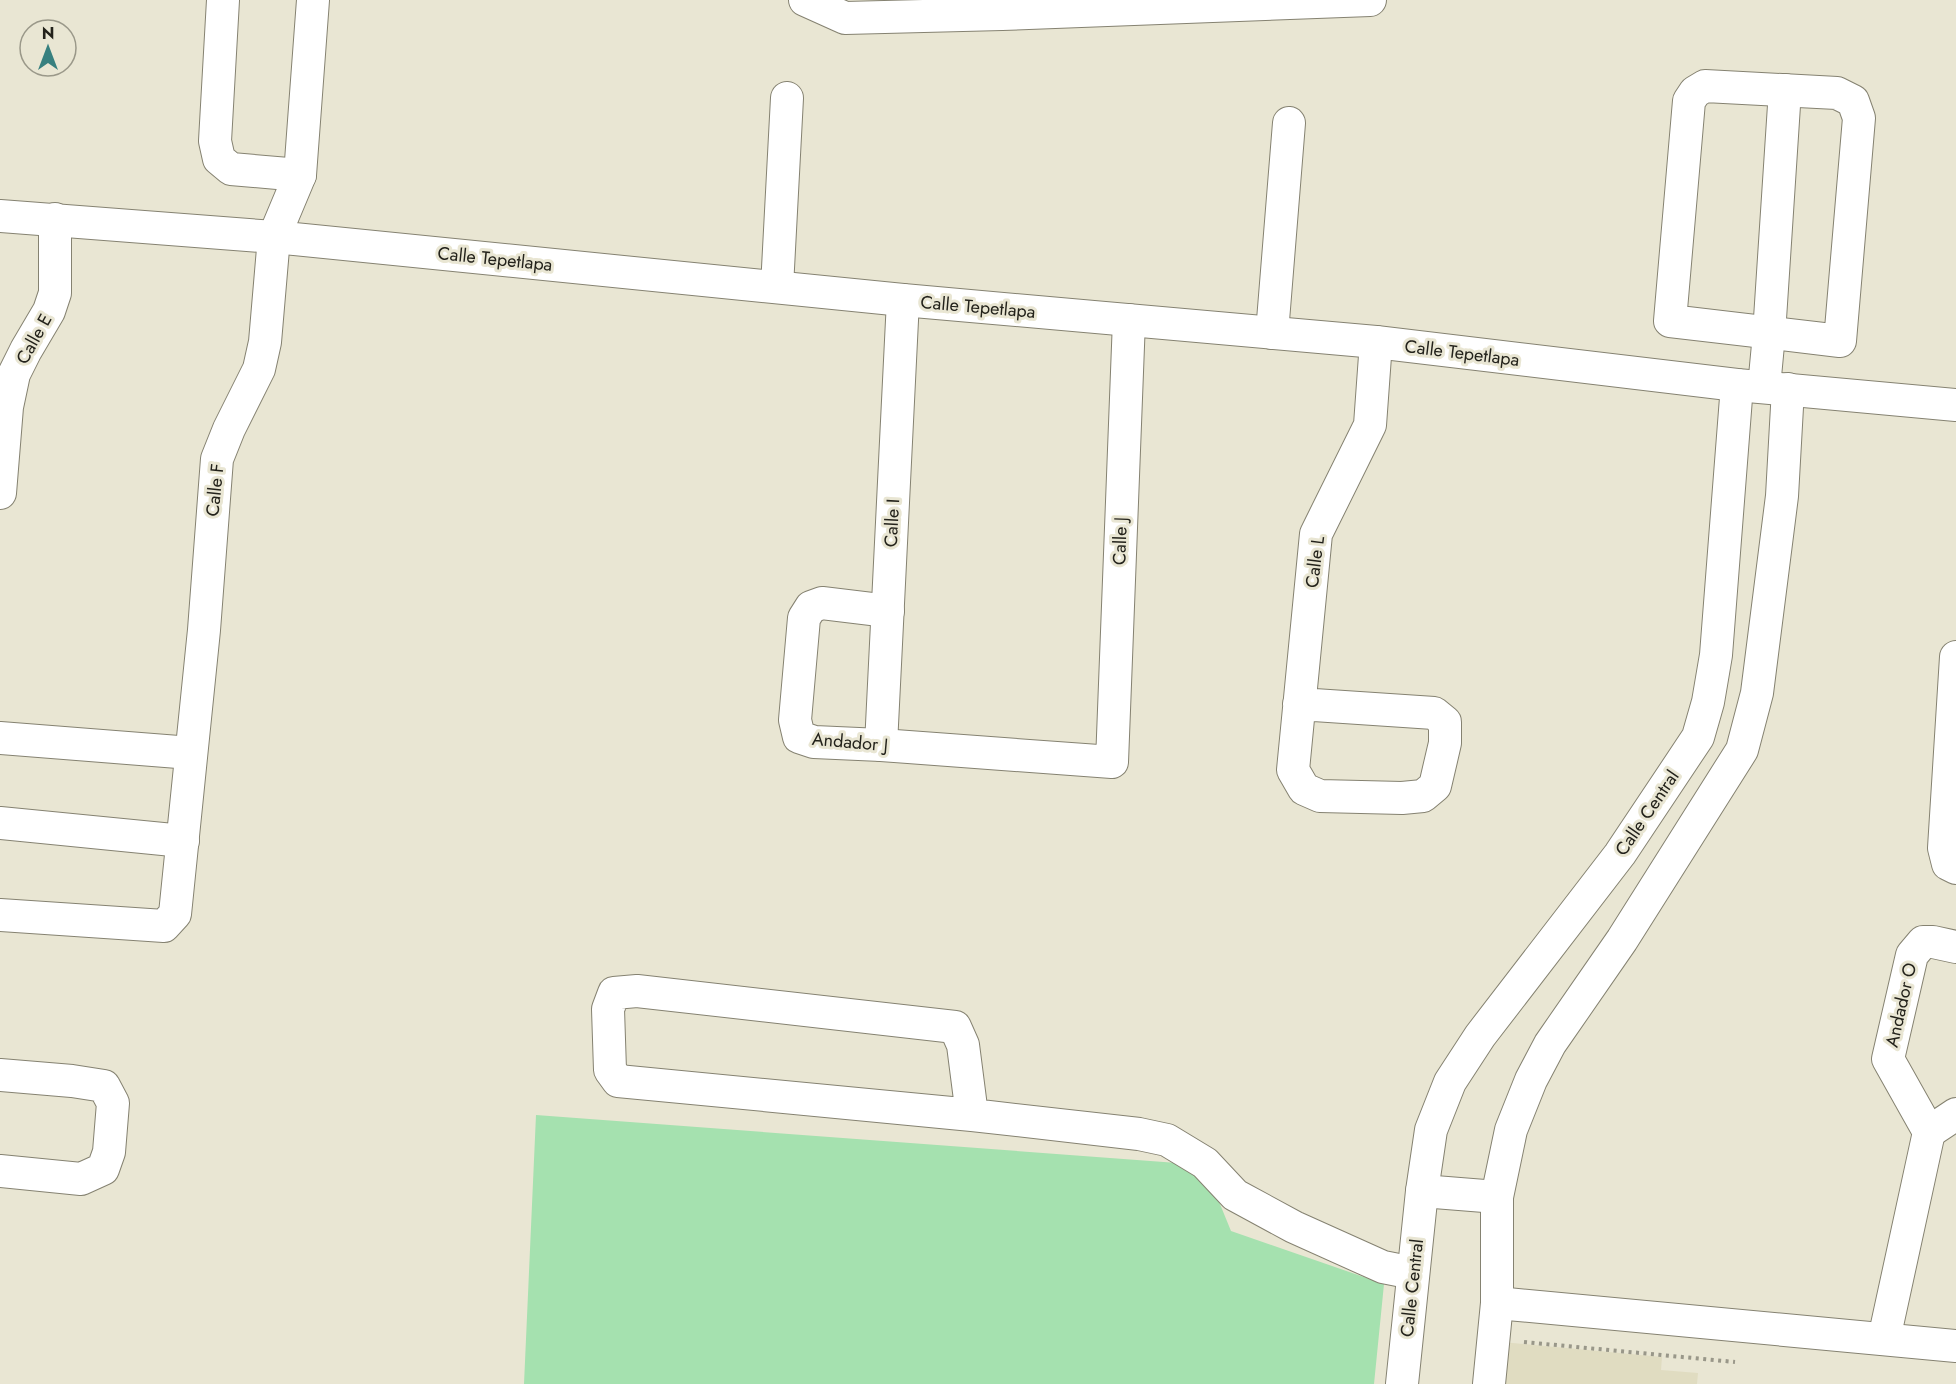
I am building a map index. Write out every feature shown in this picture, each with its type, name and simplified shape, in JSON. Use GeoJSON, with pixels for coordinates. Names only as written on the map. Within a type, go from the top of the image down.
{"type":"FeatureCollection","features":[{"type":"Feature","properties":{"kind":"street"},"geometry":{"type":"LineString","coordinates":[[223,0],[215,141],[219,159],[231,169],[300,175]]}},
{"type":"Feature","properties":{"kind":"street","name":"Calle F"},"geometry":{"type":"LineString","coordinates":[[0,915],[165,926],[175,914],[204,630],[217,459],[229,429],[259,369],[265,342],[274,237],[300,175],[314,0]]}},
{"type":"Feature","properties":{"kind":"street"},"geometry":{"type":"LineString","coordinates":[[805,0],[845,18],[1370,0]]}},
{"type":"Feature","properties":{"kind":"street"},"geometry":{"type":"LineString","coordinates":[[1705,86],[1785,90],[1837,93],[1853,101],[1859,118],[1840,341],[1670,321],[1689,101],[1695,92],[1705,86]]}},
{"type":"Feature","properties":{"kind":"street"},"geometry":{"type":"LineString","coordinates":[[1489,1384],[1497,1303],[1497,1197],[1511,1131],[1532,1080],[1551,1044],[1622,940],[1742,750],[1756,693],[1782,496],[1763,387],[1769,334],[1785,90]]}},
{"type":"Feature","properties":{"kind":"street"},"geometry":{"type":"LineString","coordinates":[[777,287],[787,98]]}},
{"type":"Feature","properties":{"kind":"street"},"geometry":{"type":"LineString","coordinates":[[1272,333],[1289,123]]}},
{"type":"Feature","properties":{"kind":"street","name":"Calle Tepetlapa"},"geometry":{"type":"LineString","coordinates":[[0,216],[274,237],[903,300],[1376,342],[1763,387],[1956,405]]}},
{"type":"Feature","properties":{"kind":"street","name":"Calle E"},"geometry":{"type":"LineString","coordinates":[[0,493],[7,407],[14,374],[49,312],[54,293],[55,219]]}},
{"type":"Feature","properties":{"kind":"street","name":"Calle I"},"geometry":{"type":"LineString","coordinates":[[881,745],[903,300]]}},
{"type":"Feature","properties":{"kind":"street","name":"Calle J"},"geometry":{"type":"LineString","coordinates":[[1112,762],[1129,320]]}},
{"type":"Feature","properties":{"kind":"street","name":"Calle L"},"geometry":{"type":"LineString","coordinates":[[1299,704],[1434,713],[1445,722],[1445,743],[1435,786],[1423,796],[1402,798],[1320,796],[1304,789],[1293,770],[1299,704],[1316,534],[1370,425],[1376,342]]}},
{"type":"Feature","properties":{"kind":"street","name":"Calle Central"},"geometry":{"type":"LineString","coordinates":[[1402,1384],[1422,1191],[1431,1130],[1450,1082],[1480,1036],[1620,854],[1698,738],[1708,702],[1763,387]]}},
{"type":"Feature","properties":{"kind":"street","name":"Andador J"},"geometry":{"type":"LineString","coordinates":[[888,611],[822,603],[811,607],[804,618],[795,720],[799,737],[814,742],[1112,762]]}},
{"type":"Feature","properties":{"kind":"street"},"geometry":{"type":"LineString","coordinates":[[1952,866],[1944,848],[1956,657]]}},
{"type":"Feature","properties":{"kind":"street"},"geometry":{"type":"LineString","coordinates":[[0,738],[191,753]]}},
{"type":"Feature","properties":{"kind":"street"},"geometry":{"type":"LineString","coordinates":[[0,823],[183,841]]}},
{"type":"Feature","properties":{"kind":"street","name":"Andador O"},"geometry":{"type":"LineString","coordinates":[[1929,1132],[1888,1059],[1912,955],[1923,942],[1956,946]]}},
{"type":"Feature","properties":{"kind":"street"},"geometry":{"type":"LineString","coordinates":[[972,1115],[963,1045],[955,1027],[637,991],[614,993],[608,1009],[609,1070],[618,1081],[972,1115],[1139,1134],[1167,1140],[1205,1163],[1235,1196],[1294,1227],[1383,1267],[1413,1273]]}},
{"type":"Feature","properties":{"kind":"street"},"geometry":{"type":"LineString","coordinates":[[0,1075],[104,1086],[113,1103],[109,1152],[103,1169],[81,1179],[0,1171]]}},
{"type":"Feature","properties":{"kind":"street"},"geometry":{"type":"LineString","coordinates":[[1884,1340],[1929,1132],[1956,1114]]}},
{"type":"Feature","properties":{"kind":"street"},"geometry":{"type":"LineString","coordinates":[[1422,1191],[1497,1197]]}},
{"type":"Feature","properties":{"kind":"street"},"geometry":{"type":"LineString","coordinates":[[1497,1303],[1956,1346]]}},
{"type":"Feature","properties":{"kind":"path"},"geometry":{"type":"LineString","coordinates":[[1493,1339],[1736,1362]]}},
{"type":"Feature","properties":{"kind":"shaded area"},"geometry":{"type":"Polygon","coordinates":[[[1502,1342],[1662,1357],[1661,1370],[1698,1373],[1697,1384],[1499,1384],[1502,1342]]]}},
{"type":"Feature","properties":{"kind":"green space"},"geometry":{"type":"Polygon","coordinates":[[[536,1115],[1204,1165],[1231,1231],[1384,1284],[1374,1384],[524,1384],[536,1115]]]}}]}
